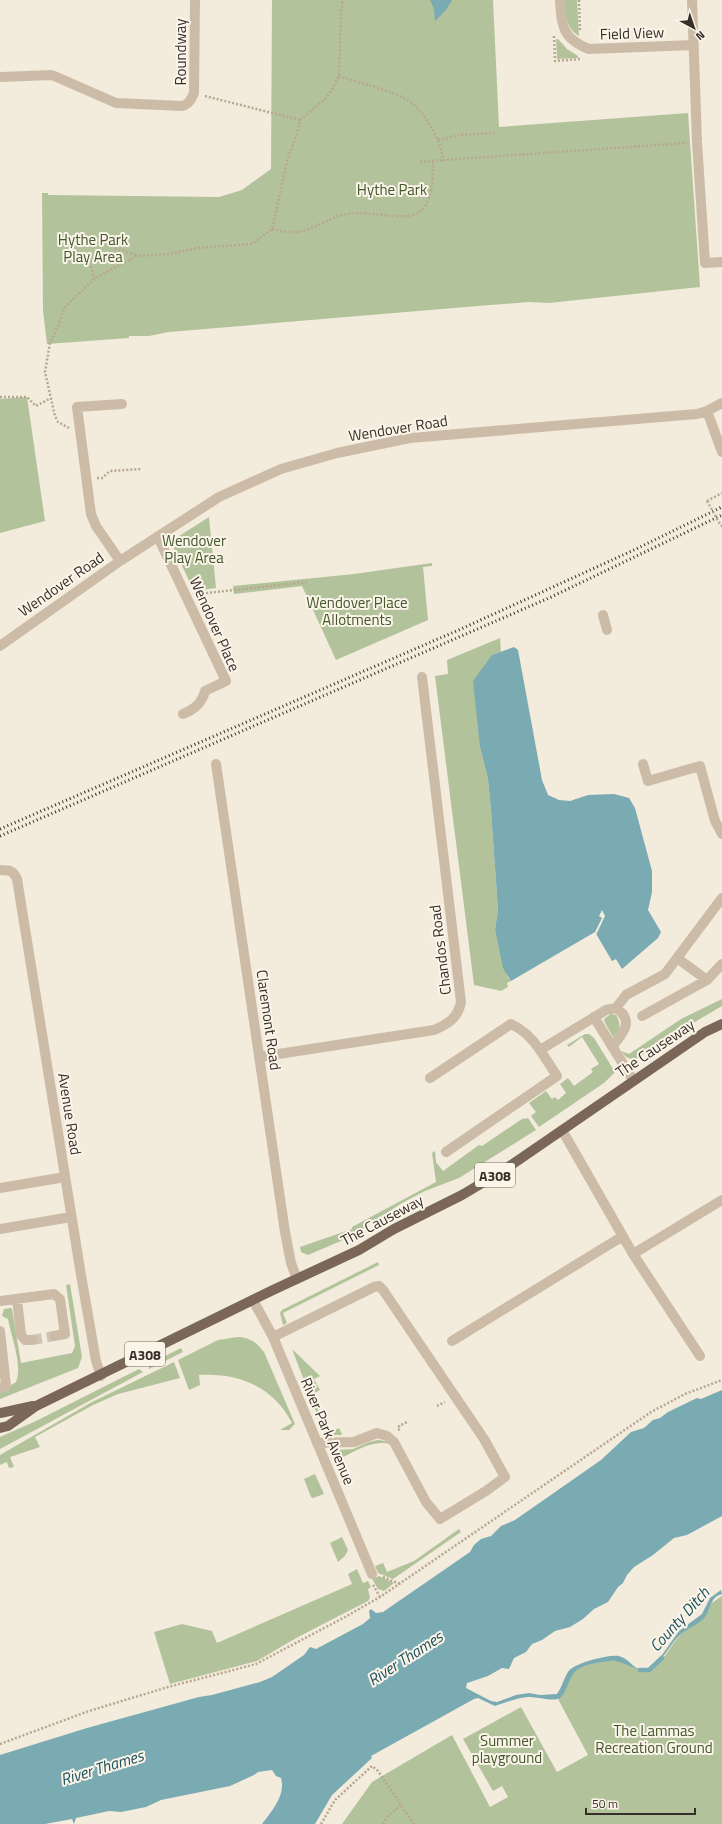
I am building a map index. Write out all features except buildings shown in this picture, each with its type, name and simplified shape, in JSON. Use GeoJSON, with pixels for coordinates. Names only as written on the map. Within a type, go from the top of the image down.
{"type":"FeatureCollection","features":[{"type":"Feature","properties":{"kind":"main road","name":"The Causeway"},"geometry":{"type":"LineString","coordinates":[[0,1428],[8,1426],[36,1406],[101,1376],[296,1279],[359,1250],[394,1229],[462,1195],[504,1170],[705,1032],[722,1024]]}},
{"type":"Feature","properties":{"kind":"main road","name":"The Causeway"},"geometry":{"type":"LineString","coordinates":[[0,1412],[36,1406]]}},
{"type":"Feature","properties":{"kind":"street","name":"Roundway"},"geometry":{"type":"LineString","coordinates":[[0,77],[52,75],[116,103],[182,106],[191,100],[194,94],[195,0]]}},
{"type":"Feature","properties":{"kind":"street","name":"Field View"},"geometry":{"type":"LineString","coordinates":[[560,0],[561,22],[563,29],[568,36],[581,46],[597,50],[694,45]]}},
{"type":"Feature","properties":{"kind":"street"},"geometry":{"type":"LineString","coordinates":[[692,0],[697,142],[705,263],[722,262]]}},
{"type":"Feature","properties":{"kind":"street","name":"Wendover Road"},"geometry":{"type":"LineString","coordinates":[[0,646],[120,561],[219,497],[281,469],[337,453],[410,438],[697,414],[707,411],[722,402]]}},
{"type":"Feature","properties":{"kind":"street","name":"Wendover Road"},"geometry":{"type":"LineString","coordinates":[[120,561],[96,526],[91,514],[78,407],[122,404]]}},
{"type":"Feature","properties":{"kind":"street"},"geometry":{"type":"LineString","coordinates":[[707,411],[722,452]]}},
{"type":"Feature","properties":{"kind":"street","name":"Wendover Place"},"geometry":{"type":"LineString","coordinates":[[158,537],[226,681],[205,691],[203,700],[192,710],[183,714]]}},
{"type":"Feature","properties":{"kind":"street"},"geometry":{"type":"LineString","coordinates":[[603,616],[607,630]]}},
{"type":"Feature","properties":{"kind":"street","name":"Chandos Road"},"geometry":{"type":"LineString","coordinates":[[259,1057],[434,1030],[448,1024],[455,1018],[460,1010],[461,1002],[422,677]]}},
{"type":"Feature","properties":{"kind":"street","name":"Claremont Road"},"geometry":{"type":"LineString","coordinates":[[216,764],[286,1232],[291,1263],[296,1279]]}},
{"type":"Feature","properties":{"kind":"street"},"geometry":{"type":"LineString","coordinates":[[643,764],[648,781],[700,766],[715,821],[722,834]]}},
{"type":"Feature","properties":{"kind":"street","name":"Avenue Road"},"geometry":{"type":"LineString","coordinates":[[0,870],[9,870],[14,872],[17,878],[71,1217],[96,1360],[101,1376]]}},
{"type":"Feature","properties":{"kind":"street"},"geometry":{"type":"LineString","coordinates":[[616,1008],[626,994],[665,974],[722,898]]}},
{"type":"Feature","properties":{"kind":"street"},"geometry":{"type":"LineString","coordinates":[[677,958],[707,980]]}},
{"type":"Feature","properties":{"kind":"street"},"geometry":{"type":"LineString","coordinates":[[642,1016],[707,980],[722,964]]}},
{"type":"Feature","properties":{"kind":"street"},"geometry":{"type":"LineString","coordinates":[[540,1050],[611,1008],[616,1008],[623,1012],[626,1027],[612,1047]]}},
{"type":"Feature","properties":{"kind":"street"},"geometry":{"type":"LineString","coordinates":[[594,1018],[633,1080]]}},
{"type":"Feature","properties":{"kind":"street"},"geometry":{"type":"LineString","coordinates":[[430,1078],[511,1024],[518,1027],[533,1039],[558,1076],[446,1152]]}},
{"type":"Feature","properties":{"kind":"street"},"geometry":{"type":"LineString","coordinates":[[562,1130],[633,1254],[700,1356]]}},
{"type":"Feature","properties":{"kind":"street"},"geometry":{"type":"LineString","coordinates":[[0,1188],[65,1177]]}},
{"type":"Feature","properties":{"kind":"street"},"geometry":{"type":"LineString","coordinates":[[633,1254],[722,1200]]}},
{"type":"Feature","properties":{"kind":"street"},"geometry":{"type":"LineString","coordinates":[[0,1229],[71,1217]]}},
{"type":"Feature","properties":{"kind":"street"},"geometry":{"type":"LineString","coordinates":[[452,1341],[623,1236]]}},
{"type":"Feature","properties":{"kind":"street"},"geometry":{"type":"LineString","coordinates":[[273,1337],[374,1287],[379,1286],[484,1439],[505,1477],[486,1491],[440,1519],[426,1502],[394,1442],[387,1436],[377,1433],[354,1442],[317,1443]]}},
{"type":"Feature","properties":{"kind":"street"},"geometry":{"type":"LineString","coordinates":[[0,1301],[54,1294],[60,1299],[65,1334],[54,1336]]}},
{"type":"Feature","properties":{"kind":"street"},"geometry":{"type":"LineString","coordinates":[[17,1299],[21,1335],[25,1340],[32,1340]]}},
{"type":"Feature","properties":{"kind":"street","name":"River Park Avenue"},"geometry":{"type":"LineString","coordinates":[[253,1300],[273,1337],[317,1443],[375,1575]]}},
{"type":"Feature","properties":{"kind":"street"},"geometry":{"type":"LineString","coordinates":[[1,1351],[2,1383]]}},
{"type":"Feature","properties":{"kind":"path"},"geometry":{"type":"LineString","coordinates":[[115,248],[136,256],[169,254],[197,248],[252,244],[272,229],[288,158],[297,134],[300,120],[325,99],[339,76],[341,13],[343,0]]}},
{"type":"Feature","properties":{"kind":"path"},"geometry":{"type":"LineString","coordinates":[[579,0],[581,46]]}},
{"type":"Feature","properties":{"kind":"path"},"geometry":{"type":"LineString","coordinates":[[339,76],[407,100],[420,113],[438,140],[443,160]]}},
{"type":"Feature","properties":{"kind":"path"},"geometry":{"type":"LineString","coordinates":[[194,94],[300,120]]}},
{"type":"Feature","properties":{"kind":"path"},"geometry":{"type":"LineString","coordinates":[[438,140],[460,135],[496,133]]}},
{"type":"Feature","properties":{"kind":"path"},"geometry":{"type":"LineString","coordinates":[[420,162],[697,142]]}},
{"type":"Feature","properties":{"kind":"path"},"geometry":{"type":"LineString","coordinates":[[272,229],[286,233],[303,232],[348,214],[365,214],[396,218],[410,216],[420,210],[429,199],[432,183],[433,161]]}},
{"type":"Feature","properties":{"kind":"path"},"geometry":{"type":"LineString","coordinates":[[81,432],[64,427],[58,422],[50,400],[44,372],[50,343],[64,308],[94,279],[136,256]]}},
{"type":"Feature","properties":{"kind":"path"},"geometry":{"type":"LineString","coordinates":[[91,266],[94,279]]}},
{"type":"Feature","properties":{"kind":"path"},"geometry":{"type":"LineString","coordinates":[[0,397],[27,397],[36,406],[50,400]]}},
{"type":"Feature","properties":{"kind":"path"},"geometry":{"type":"LineString","coordinates":[[87,479],[102,478],[110,471],[142,469]]}},
{"type":"Feature","properties":{"kind":"path"},"geometry":{"type":"LineString","coordinates":[[722,493],[707,501],[722,526]]}},
{"type":"Feature","properties":{"kind":"path"},"geometry":{"type":"LineString","coordinates":[[186,596],[307,582]]}},
{"type":"Feature","properties":{"kind":"path"},"geometry":{"type":"LineString","coordinates":[[0,1744],[89,1711],[168,1687],[256,1664],[345,1617],[400,1584],[651,1412],[685,1394],[722,1380]]}},
{"type":"Feature","properties":{"kind":"path"},"geometry":{"type":"LineString","coordinates":[[375,1575],[400,1584]]}},
{"type":"Feature","properties":{"kind":"path"},"geometry":{"type":"LineString","coordinates":[[321,1824],[335,1800],[372,1766],[378,1771],[414,1824]]}},
{"type":"Feature","properties":{"kind":"path"},"geometry":{"type":"LineString","coordinates":[[384,1824],[388,1816],[401,1805]]}},
{"type":"Feature","properties":{"kind":"green space","name":"Hythe Park"},"geometry":{"type":"Polygon","coordinates":[[[272,0],[493,0],[499,127],[688,113],[700,287],[549,303],[529,302],[478,306],[169,332],[149,336],[129,336],[129,338],[47,344],[43,311],[42,193],[48,193],[48,195],[219,197],[242,190],[271,169],[272,0]]]}},
{"type":"Feature","properties":{"kind":"green space"},"geometry":{"type":"Polygon","coordinates":[[[564,0],[577,0],[579,36],[571,29],[569,25],[564,0]]]}},
{"type":"Feature","properties":{"kind":"green space"},"geometry":{"type":"Polygon","coordinates":[[[556,39],[558,39],[567,49],[578,56],[578,58],[557,59],[556,39]]]}},
{"type":"Feature","properties":{"kind":"green space"},"geometry":{"type":"Polygon","coordinates":[[[27,397],[45,521],[0,533],[0,399],[27,397]]]}},
{"type":"Feature","properties":{"kind":"green space","name":"Wendover Play Area"},"geometry":{"type":"Polygon","coordinates":[[[209,517],[216,588],[194,591],[174,549],[176,538],[209,517]]]}},
{"type":"Feature","properties":{"kind":"green space","name":"Wendover Place Allotments"},"geometry":{"type":"Polygon","coordinates":[[[432,563],[432,566],[423,567],[428,620],[336,660],[302,586],[234,594],[233,586],[354,574],[432,563]]]}},
{"type":"Feature","properties":{"kind":"green space"},"geometry":{"type":"Polygon","coordinates":[[[500,638],[501,652],[492,655],[480,747],[488,779],[491,811],[498,910],[495,929],[508,977],[511,981],[507,983],[508,987],[501,991],[474,985],[435,676],[448,674],[447,660],[500,638]]]}},
{"type":"Feature","properties":{"kind":"green space"},"geometry":{"type":"Polygon","coordinates":[[[722,999],[722,1006],[634,1060],[626,1057],[621,1051],[629,1054],[681,1019],[722,999]]]}},
{"type":"Feature","properties":{"kind":"green space"},"geometry":{"type":"Polygon","coordinates":[[[611,1014],[616,1015],[619,1021],[619,1030],[613,1037],[604,1021],[605,1018],[611,1014]]]}},
{"type":"Feature","properties":{"kind":"green space"},"geometry":{"type":"Polygon","coordinates":[[[585,1034],[589,1034],[594,1038],[615,1072],[604,1083],[539,1127],[531,1116],[536,1112],[529,1103],[546,1091],[552,1099],[555,1097],[558,1100],[566,1093],[560,1084],[568,1078],[574,1086],[593,1072],[591,1069],[599,1064],[582,1037],[569,1047],[567,1045],[585,1034]]]}},
{"type":"Feature","properties":{"kind":"green space"},"geometry":{"type":"Polygon","coordinates":[[[528,1118],[536,1130],[459,1178],[425,1191],[402,1203],[350,1237],[308,1255],[301,1252],[300,1247],[352,1229],[352,1227],[436,1182],[432,1153],[435,1151],[436,1162],[443,1171],[479,1145],[482,1146],[522,1119],[528,1118]]]}},
{"type":"Feature","properties":{"kind":"green space"},"geometry":{"type":"Polygon","coordinates":[[[378,1262],[379,1265],[283,1313],[287,1323],[283,1325],[280,1313],[282,1310],[378,1262]]]}},
{"type":"Feature","properties":{"kind":"green space"},"geometry":{"type":"Polygon","coordinates":[[[70,1284],[82,1357],[78,1368],[0,1399],[0,1392],[16,1382],[18,1375],[16,1351],[8,1319],[2,1316],[4,1309],[12,1309],[21,1363],[72,1353],[75,1346],[66,1285],[70,1284]]]}},
{"type":"Feature","properties":{"kind":"green space"},"geometry":{"type":"Polygon","coordinates":[[[237,1337],[246,1338],[253,1341],[264,1352],[295,1424],[289,1430],[280,1430],[292,1423],[284,1410],[275,1400],[265,1391],[241,1379],[227,1376],[199,1375],[200,1385],[189,1390],[178,1360],[218,1340],[237,1337]]]}},
{"type":"Feature","properties":{"kind":"green space"},"geometry":{"type":"Polygon","coordinates":[[[181,1348],[183,1352],[149,1369],[149,1364],[181,1348]]]}},
{"type":"Feature","properties":{"kind":"green space"},"geometry":{"type":"Polygon","coordinates":[[[292,1349],[320,1376],[314,1379],[320,1390],[311,1395],[330,1432],[339,1428],[342,1434],[341,1435],[325,1435],[292,1349]]]}},
{"type":"Feature","properties":{"kind":"green space"},"geometry":{"type":"Polygon","coordinates":[[[174,1362],[180,1378],[118,1394],[93,1405],[35,1437],[40,1447],[10,1457],[14,1467],[9,1468],[7,1462],[0,1465],[0,1455],[92,1402],[174,1362]]]}},
{"type":"Feature","properties":{"kind":"green space"},"geometry":{"type":"Polygon","coordinates":[[[139,1369],[143,1372],[0,1449],[0,1437],[36,1421],[139,1369]]]}},
{"type":"Feature","properties":{"kind":"green space"},"geometry":{"type":"Polygon","coordinates":[[[378,1440],[394,1445],[387,1443],[373,1444],[341,1458],[338,1450],[353,1449],[378,1440]]]}},
{"type":"Feature","properties":{"kind":"green space"},"geometry":{"type":"Polygon","coordinates":[[[315,1474],[324,1494],[313,1498],[311,1497],[304,1479],[315,1474]]]}},
{"type":"Feature","properties":{"kind":"green space"},"geometry":{"type":"Polygon","coordinates":[[[459,1529],[461,1532],[393,1579],[378,1573],[375,1566],[383,1563],[387,1572],[414,1561],[459,1529]]]}},
{"type":"Feature","properties":{"kind":"green space"},"geometry":{"type":"Polygon","coordinates":[[[342,1537],[348,1550],[345,1556],[338,1562],[330,1543],[342,1537]]]}},
{"type":"Feature","properties":{"kind":"green space"},"geometry":{"type":"Polygon","coordinates":[[[357,1569],[363,1583],[368,1581],[371,1587],[368,1589],[370,1598],[368,1601],[298,1637],[257,1661],[170,1684],[154,1632],[182,1624],[212,1631],[217,1643],[352,1584],[348,1574],[357,1569]]]}},
{"type":"Feature","properties":{"kind":"green space"},"geometry":{"type":"Polygon","coordinates":[[[379,1576],[394,1583],[384,1591],[378,1589],[372,1579],[379,1576]]]}},
{"type":"Feature","properties":{"kind":"green space","name":"The Lammas Recreation Ground"},"geometry":{"type":"Polygon","coordinates":[[[722,1596],[722,1824],[342,1824],[372,1782],[452,1735],[490,1807],[508,1797],[502,1786],[493,1791],[463,1739],[521,1707],[557,1772],[588,1755],[558,1699],[564,1692],[569,1679],[574,1672],[588,1665],[606,1661],[622,1662],[641,1670],[648,1670],[658,1664],[677,1638],[704,1617],[710,1605],[722,1596]]]}},
{"type":"Feature","properties":{"kind":"water"},"geometry":{"type":"Polygon","coordinates":[[[430,0],[452,0],[446,10],[435,21],[434,9],[430,0]]]}},
{"type":"Feature","properties":{"kind":"water"},"geometry":{"type":"Polygon","coordinates":[[[514,647],[518,650],[542,780],[548,795],[559,800],[570,801],[588,795],[614,794],[629,798],[635,808],[652,871],[652,892],[648,910],[661,932],[658,938],[622,969],[616,959],[612,961],[595,932],[511,981],[503,968],[495,929],[498,910],[488,779],[480,747],[473,681],[492,655],[514,647]]]}},
{"type":"Feature","properties":{"kind":"water","name":"River Thames"},"geometry":{"type":"Polygon","coordinates":[[[722,1390],[722,1516],[687,1535],[674,1538],[653,1555],[634,1567],[608,1602],[594,1609],[583,1619],[570,1627],[555,1631],[542,1640],[532,1644],[526,1652],[514,1658],[509,1669],[502,1668],[488,1676],[467,1683],[466,1688],[491,1701],[497,1702],[516,1695],[529,1693],[540,1695],[557,1694],[566,1675],[571,1669],[584,1662],[608,1656],[619,1656],[626,1659],[636,1668],[647,1670],[636,1669],[615,1661],[597,1663],[584,1666],[577,1670],[574,1673],[564,1694],[558,1699],[551,1700],[526,1697],[495,1706],[478,1698],[474,1699],[371,1756],[372,1758],[332,1795],[315,1824],[262,1824],[270,1814],[282,1791],[281,1778],[276,1776],[272,1770],[258,1772],[230,1786],[161,1800],[146,1807],[121,1812],[109,1811],[76,1818],[74,1824],[72,1819],[45,1824],[0,1824],[0,1755],[87,1728],[260,1682],[272,1677],[304,1655],[310,1647],[316,1649],[363,1624],[370,1618],[369,1611],[371,1609],[376,1613],[383,1612],[470,1552],[474,1545],[481,1539],[491,1536],[501,1526],[515,1520],[601,1460],[631,1432],[644,1428],[653,1420],[660,1418],[668,1412],[697,1398],[701,1399],[722,1390]]]}},
{"type":"Feature","properties":{"kind":"water"},"geometry":{"type":"Polygon","coordinates":[[[721,1590],[722,1594],[713,1600],[705,1617],[682,1633],[659,1661],[647,1670],[662,1655],[679,1631],[702,1614],[710,1598],[721,1590]]]}},
{"type":"Feature","properties":{"kind":"pier"},"geometry":{"type":"Polygon","coordinates":[[[602,910],[605,916],[596,935],[595,932],[602,918],[599,916],[602,910]]]}},
{"type":"Feature","properties":{"kind":"waterway","name":"County Ditch"},"geometry":{"type":"LineString","coordinates":[[640,1670],[649,1670],[662,1658]]}},
{"type":"Feature","properties":{"kind":"tunnel"},"geometry":{"type":"LineString","coordinates":[[32,1340],[54,1336]]}},
{"type":"Feature","properties":{"kind":"railway"},"geometry":{"type":"LineString","coordinates":[[0,829],[461,629],[636,549],[722,507]]}},
{"type":"Feature","properties":{"kind":"railway"},"geometry":{"type":"LineString","coordinates":[[0,836],[549,598],[722,515]]}},
{"type":"Feature","properties":{"kind":"park label","name":"Hythe Park Play Area"},"geometry":{"type":"Point","coordinates":[93,248]}},
{"type":"Feature","properties":{"kind":"park label","name":"Summer playground"},"geometry":{"type":"Point","coordinates":[507,1748]}}]}
